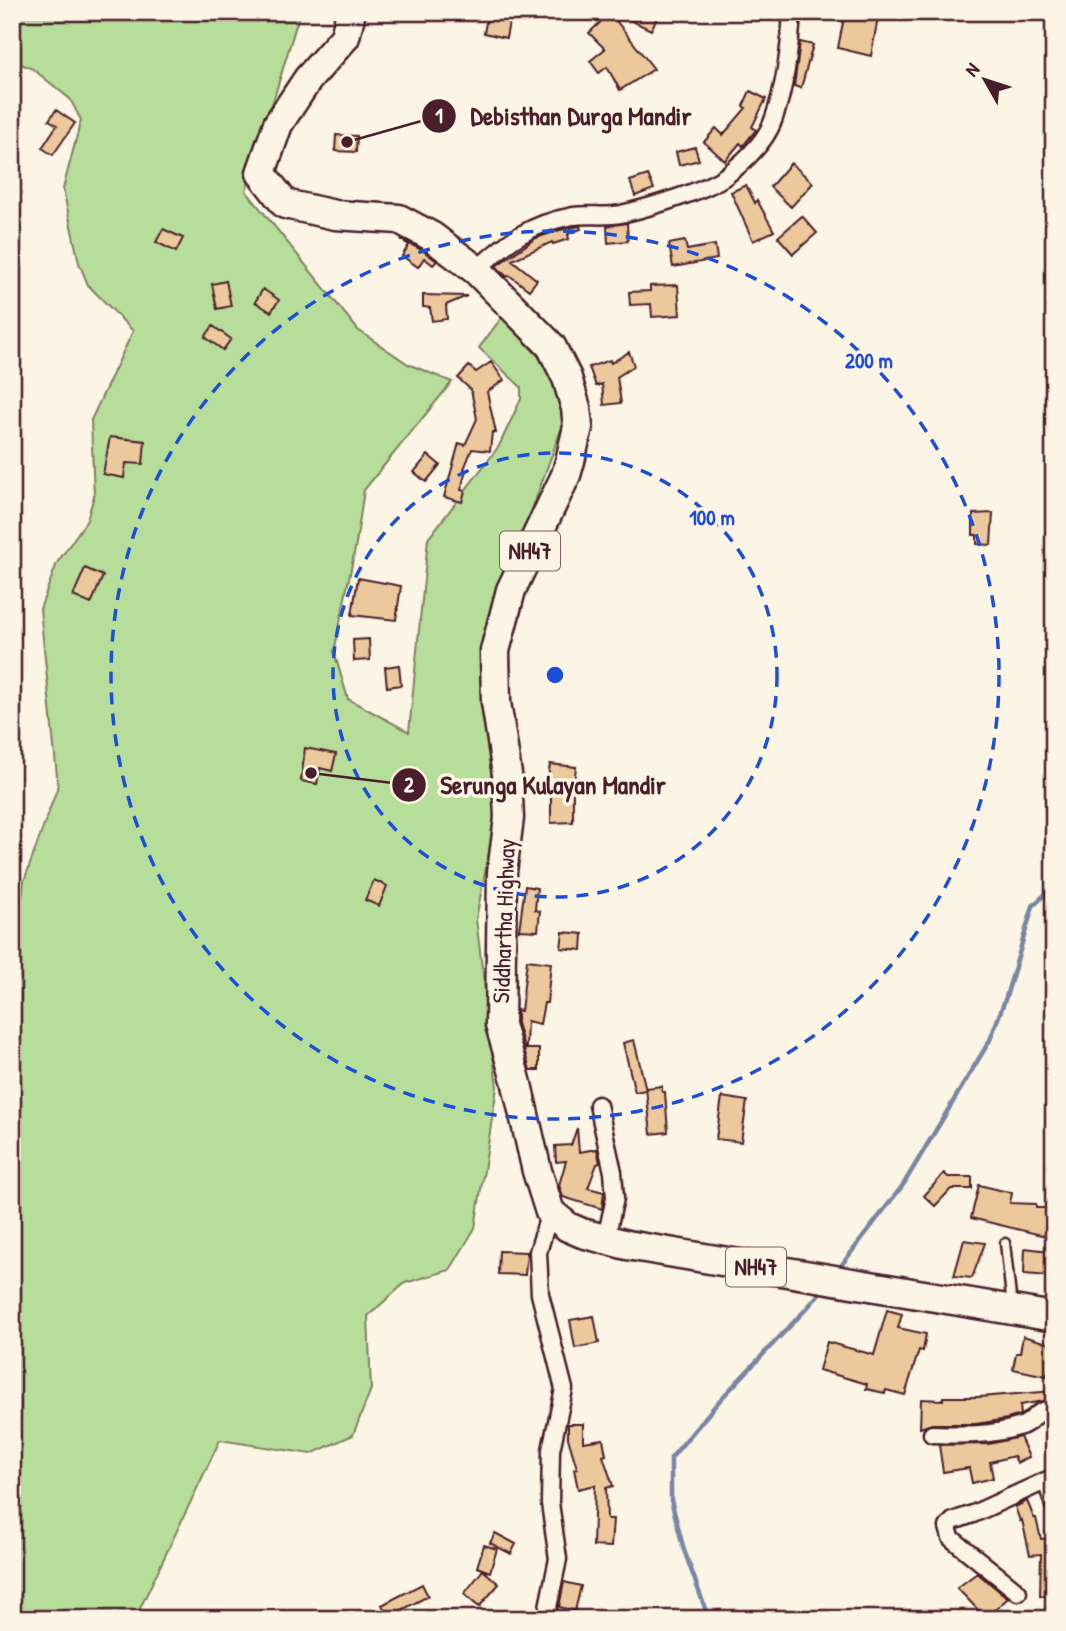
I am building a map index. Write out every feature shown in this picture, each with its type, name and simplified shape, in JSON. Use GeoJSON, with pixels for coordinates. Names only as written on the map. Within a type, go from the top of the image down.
{"type":"FeatureCollection","features":[{"type":"Feature","properties":{"kind":"highway","name":"Siddhartha Highway"},"geometry":{"type":"LineString","coordinates":[[352,12],[345,37],[308,79],[278,124],[261,173],[285,204],[335,215],[399,219],[431,236],[476,270],[551,346],[567,378],[576,408],[578,427],[566,475],[511,590],[495,650],[496,702],[507,774],[509,818],[502,872],[499,1025],[550,1212]]}},
{"type":"Feature","properties":{"kind":"highway","name":"NH47"},"geometry":{"type":"LineString","coordinates":[[550,1212],[568,1227],[616,1241],[886,1290],[1054,1317]]}},
{"type":"Feature","properties":{"kind":"street"},"geometry":{"type":"LineString","coordinates":[[476,270],[516,237],[536,225],[574,216],[620,214],[693,191],[725,176],[754,150],[774,120],[787,69],[792,12]]}},
{"type":"Feature","properties":{"kind":"street"},"geometry":{"type":"LineString","coordinates":[[598,1105],[613,1172],[616,1241]]}},
{"type":"Feature","properties":{"kind":"street"},"geometry":{"type":"LineString","coordinates":[[548,1619],[547,1612],[558,1559],[550,1503],[551,1450],[564,1389],[540,1294],[538,1252],[550,1212]]}},
{"type":"Feature","properties":{"kind":"street"},"geometry":{"type":"LineString","coordinates":[[932,1434],[975,1435],[1024,1426],[1045,1409],[1054,1409]]}},
{"type":"Feature","properties":{"kind":"street"},"geometry":{"type":"LineString","coordinates":[[1018,1592],[951,1538],[948,1527],[953,1521],[1050,1479],[1054,1505]]}},
{"type":"Feature","properties":{"kind":"lane"},"geometry":{"type":"LineString","coordinates":[[1005,1243],[1013,1311]]}},
{"type":"Feature","properties":{"kind":"green space"},"geometry":{"type":"Polygon","coordinates":[[[12,12],[300,12],[246,191],[358,330],[408,364],[452,382],[364,490],[334,652],[348,699],[409,732],[428,539],[499,446],[521,399],[521,387],[479,348],[502,317],[551,370],[566,416],[481,649],[495,822],[476,919],[497,1087],[475,1228],[450,1270],[405,1283],[368,1316],[371,1389],[353,1435],[311,1454],[220,1440],[135,1619],[12,1619],[12,978],[24,881],[58,786],[40,609],[57,563],[87,520],[94,496],[91,420],[133,331],[88,285],[79,263],[63,189],[81,120],[70,99],[33,69],[12,60],[12,12]]]}},
{"type":"Feature","properties":{"kind":"building"},"geometry":{"type":"Polygon","coordinates":[[[488,12],[511,12],[506,38],[484,33],[488,12]]]}},
{"type":"Feature","properties":{"kind":"building"},"geometry":{"type":"Polygon","coordinates":[[[613,12],[660,12],[651,30],[613,12]]]}},
{"type":"Feature","properties":{"kind":"building"},"geometry":{"type":"Polygon","coordinates":[[[845,12],[879,12],[871,56],[838,48],[845,12]]]}},
{"type":"Feature","properties":{"kind":"building"},"geometry":{"type":"Polygon","coordinates":[[[610,13],[654,69],[620,90],[607,67],[599,73],[590,61],[605,49],[589,33],[610,13]]]}},
{"type":"Feature","properties":{"kind":"building"},"geometry":{"type":"Polygon","coordinates":[[[800,42],[813,45],[801,88],[794,86],[800,42]]]}},
{"type":"Feature","properties":{"kind":"building"},"geometry":{"type":"Polygon","coordinates":[[[750,91],[766,99],[752,127],[756,130],[743,146],[740,143],[725,161],[704,142],[716,128],[723,135],[746,108],[743,106],[750,91]]]}},
{"type":"Feature","properties":{"kind":"building"},"geometry":{"type":"Polygon","coordinates":[[[56,110],[75,123],[53,155],[42,148],[57,125],[49,120],[56,110]]]}},
{"type":"Feature","properties":{"kind":"building"},"geometry":{"type":"Polygon","coordinates":[[[336,135],[357,136],[356,152],[335,151],[336,135]]]}},
{"type":"Feature","properties":{"kind":"building"},"geometry":{"type":"Polygon","coordinates":[[[695,147],[699,160],[679,165],[676,152],[695,147]]]}},
{"type":"Feature","properties":{"kind":"building"},"geometry":{"type":"Polygon","coordinates":[[[791,163],[813,183],[791,207],[770,187],[791,163]]]}},
{"type":"Feature","properties":{"kind":"building"},"geometry":{"type":"Polygon","coordinates":[[[648,175],[654,189],[635,196],[630,181],[648,175]]]}},
{"type":"Feature","properties":{"kind":"building"},"geometry":{"type":"Polygon","coordinates":[[[746,185],[774,231],[753,241],[731,192],[746,185]]]}},
{"type":"Feature","properties":{"kind":"building"},"geometry":{"type":"Polygon","coordinates":[[[802,216],[817,233],[793,254],[778,237],[802,216]]]}},
{"type":"Feature","properties":{"kind":"building"},"geometry":{"type":"Polygon","coordinates":[[[627,223],[628,241],[608,243],[607,226],[627,223]]]}},
{"type":"Feature","properties":{"kind":"building"},"geometry":{"type":"Polygon","coordinates":[[[580,226],[581,229],[568,234],[569,239],[553,244],[552,242],[512,260],[537,280],[529,290],[509,275],[507,277],[496,266],[536,238],[580,226]]]}},
{"type":"Feature","properties":{"kind":"building"},"geometry":{"type":"Polygon","coordinates":[[[163,229],[183,238],[176,252],[156,242],[163,229]]]}},
{"type":"Feature","properties":{"kind":"building"},"geometry":{"type":"Polygon","coordinates":[[[400,239],[437,261],[433,265],[424,258],[418,267],[402,256],[409,245],[400,239]]]}},
{"type":"Feature","properties":{"kind":"building"},"geometry":{"type":"Polygon","coordinates":[[[685,241],[687,250],[715,245],[717,259],[673,267],[669,244],[685,241]]]}},
{"type":"Feature","properties":{"kind":"building"},"geometry":{"type":"Polygon","coordinates":[[[226,281],[231,306],[217,309],[212,284],[226,281]]]}},
{"type":"Feature","properties":{"kind":"building"},"geometry":{"type":"Polygon","coordinates":[[[678,285],[680,315],[652,317],[651,304],[630,305],[629,292],[650,291],[650,286],[678,285]]]}},
{"type":"Feature","properties":{"kind":"building"},"geometry":{"type":"Polygon","coordinates":[[[263,289],[279,300],[271,312],[255,302],[263,289]]]}},
{"type":"Feature","properties":{"kind":"building"},"geometry":{"type":"Polygon","coordinates":[[[423,295],[467,296],[446,305],[447,319],[432,321],[430,308],[423,307],[423,295]]]}},
{"type":"Feature","properties":{"kind":"building"},"geometry":{"type":"Polygon","coordinates":[[[213,326],[231,339],[223,350],[205,337],[213,326]]]}},
{"type":"Feature","properties":{"kind":"building"},"geometry":{"type":"Polygon","coordinates":[[[629,352],[634,366],[617,377],[621,403],[604,405],[602,384],[596,386],[589,367],[610,360],[611,363],[629,352]]]}},
{"type":"Feature","properties":{"kind":"building"},"geometry":{"type":"Polygon","coordinates":[[[491,362],[504,380],[487,392],[496,433],[492,432],[490,451],[472,449],[464,469],[466,470],[461,490],[465,491],[462,502],[444,497],[459,443],[465,445],[477,419],[471,390],[458,378],[469,366],[476,372],[491,362]]]}},
{"type":"Feature","properties":{"kind":"building"},"geometry":{"type":"Polygon","coordinates":[[[110,437],[145,441],[143,464],[126,463],[124,478],[103,474],[110,437]]]}},
{"type":"Feature","properties":{"kind":"building"},"geometry":{"type":"Polygon","coordinates":[[[428,455],[440,465],[426,482],[414,472],[428,455]]]}},
{"type":"Feature","properties":{"kind":"building"},"geometry":{"type":"Polygon","coordinates":[[[993,513],[991,545],[977,544],[977,535],[973,535],[973,514],[993,513]]]}},
{"type":"Feature","properties":{"kind":"building"},"geometry":{"type":"Polygon","coordinates":[[[85,568],[103,576],[91,604],[73,596],[85,568]]]}},
{"type":"Feature","properties":{"kind":"building"},"geometry":{"type":"Polygon","coordinates":[[[358,578],[401,586],[396,620],[352,615],[358,578]]]}},
{"type":"Feature","properties":{"kind":"building"},"geometry":{"type":"Polygon","coordinates":[[[369,639],[370,660],[354,661],[353,640],[369,639]]]}},
{"type":"Feature","properties":{"kind":"building"},"geometry":{"type":"Polygon","coordinates":[[[399,665],[401,685],[387,687],[385,667],[399,665]]]}},
{"type":"Feature","properties":{"kind":"building"},"geometry":{"type":"Polygon","coordinates":[[[305,748],[336,754],[332,771],[320,768],[317,784],[301,781],[305,748]]]}},
{"type":"Feature","properties":{"kind":"building"},"geometry":{"type":"Polygon","coordinates":[[[550,764],[576,767],[573,822],[551,823],[551,785],[547,784],[550,764]]]}},
{"type":"Feature","properties":{"kind":"building"},"geometry":{"type":"Polygon","coordinates":[[[374,880],[387,886],[379,906],[365,900],[374,880]]]}},
{"type":"Feature","properties":{"kind":"building"},"geometry":{"type":"Polygon","coordinates":[[[525,886],[537,888],[535,910],[540,911],[538,931],[519,930],[525,886]]]}},
{"type":"Feature","properties":{"kind":"building"},"geometry":{"type":"Polygon","coordinates":[[[563,932],[583,934],[582,950],[561,948],[563,932]]]}},
{"type":"Feature","properties":{"kind":"building"},"geometry":{"type":"Polygon","coordinates":[[[527,960],[551,963],[547,1003],[544,1003],[540,1024],[527,1021],[524,1047],[517,1023],[517,1010],[521,1011],[527,960]]]}},
{"type":"Feature","properties":{"kind":"building"},"geometry":{"type":"Polygon","coordinates":[[[634,1040],[646,1090],[635,1092],[623,1043],[634,1040]]]}},
{"type":"Feature","properties":{"kind":"building"},"geometry":{"type":"Polygon","coordinates":[[[524,1049],[539,1049],[539,1070],[530,1070],[524,1049]]]}},
{"type":"Feature","properties":{"kind":"building"},"geometry":{"type":"Polygon","coordinates":[[[662,1086],[662,1092],[665,1092],[668,1132],[651,1134],[646,1088],[662,1086]]]}},
{"type":"Feature","properties":{"kind":"building"},"geometry":{"type":"Polygon","coordinates":[[[722,1097],[747,1101],[741,1142],[716,1139],[722,1097]]]}},
{"type":"Feature","properties":{"kind":"building"},"geometry":{"type":"Polygon","coordinates":[[[577,1128],[579,1152],[597,1149],[600,1163],[597,1164],[588,1188],[604,1192],[602,1209],[563,1197],[559,1185],[566,1161],[556,1162],[555,1146],[571,1145],[577,1128]]]}},
{"type":"Feature","properties":{"kind":"building"},"geometry":{"type":"Polygon","coordinates":[[[944,1173],[948,1177],[972,1177],[972,1189],[951,1189],[935,1206],[924,1196],[944,1173]]]}},
{"type":"Feature","properties":{"kind":"building"},"geometry":{"type":"Polygon","coordinates":[[[979,1185],[1012,1193],[1010,1203],[1054,1208],[1054,1238],[971,1218],[979,1185]]]}},
{"type":"Feature","properties":{"kind":"building"},"geometry":{"type":"Polygon","coordinates":[[[964,1240],[985,1243],[972,1278],[954,1276],[964,1240]]]}},
{"type":"Feature","properties":{"kind":"building"},"geometry":{"type":"Polygon","coordinates":[[[1025,1248],[1049,1251],[1050,1276],[1024,1274],[1025,1248]]]}},
{"type":"Feature","properties":{"kind":"building"},"geometry":{"type":"Polygon","coordinates":[[[499,1251],[527,1252],[525,1275],[498,1274],[499,1251]]]}},
{"type":"Feature","properties":{"kind":"building"},"geometry":{"type":"Polygon","coordinates":[[[887,1310],[902,1314],[898,1328],[926,1334],[923,1351],[919,1350],[905,1395],[866,1389],[867,1384],[819,1370],[827,1342],[874,1355],[887,1310]]]}},
{"type":"Feature","properties":{"kind":"building"},"geometry":{"type":"Polygon","coordinates":[[[594,1316],[599,1343],[575,1348],[570,1320],[594,1316]]]}},
{"type":"Feature","properties":{"kind":"building"},"geometry":{"type":"Polygon","coordinates":[[[1023,1336],[1054,1345],[1054,1356],[1046,1376],[1013,1369],[1023,1336]]]}},
{"type":"Feature","properties":{"kind":"building"},"geometry":{"type":"Polygon","coordinates":[[[1054,1391],[1054,1399],[1020,1405],[1021,1415],[1007,1419],[976,1424],[932,1424],[920,1428],[921,1399],[943,1400],[943,1397],[1054,1391]]]}},
{"type":"Feature","properties":{"kind":"building"},"geometry":{"type":"Polygon","coordinates":[[[568,1424],[583,1424],[583,1442],[603,1439],[606,1455],[603,1456],[613,1486],[606,1488],[607,1519],[613,1519],[611,1547],[593,1546],[595,1485],[578,1489],[574,1469],[577,1468],[568,1438],[568,1424]]]}},
{"type":"Feature","properties":{"kind":"building"},"geometry":{"type":"Polygon","coordinates":[[[1020,1437],[1029,1457],[1017,1463],[1014,1456],[990,1462],[993,1478],[972,1483],[969,1468],[943,1472],[939,1445],[989,1444],[1020,1437]]]}},
{"type":"Feature","properties":{"kind":"building"},"geometry":{"type":"Polygon","coordinates":[[[1027,1501],[1036,1518],[1041,1539],[1054,1538],[1054,1596],[1040,1596],[1041,1554],[1030,1555],[1022,1520],[1020,1521],[1015,1507],[1027,1501]]]}},
{"type":"Feature","properties":{"kind":"building"},"geometry":{"type":"Polygon","coordinates":[[[495,1533],[516,1544],[511,1554],[490,1543],[495,1533]]]}},
{"type":"Feature","properties":{"kind":"building"},"geometry":{"type":"Polygon","coordinates":[[[484,1545],[497,1549],[490,1572],[477,1567],[484,1545]]]}},
{"type":"Feature","properties":{"kind":"building"},"geometry":{"type":"Polygon","coordinates":[[[483,1570],[499,1584],[479,1607],[464,1594],[483,1570]]]}},
{"type":"Feature","properties":{"kind":"building"},"geometry":{"type":"Polygon","coordinates":[[[977,1573],[1008,1598],[986,1618],[957,1588],[977,1573]]]}},
{"type":"Feature","properties":{"kind":"building"},"geometry":{"type":"Polygon","coordinates":[[[564,1582],[581,1586],[575,1611],[559,1607],[564,1582]]]}},
{"type":"Feature","properties":{"kind":"building"},"geometry":{"type":"Polygon","coordinates":[[[422,1584],[428,1596],[389,1617],[382,1605],[422,1584]]]}},
{"type":"Feature","properties":{"kind":"waterway"},"geometry":{"type":"LineString","coordinates":[[837,1271],[903,1185],[990,1040],[1033,906],[1054,886]]}},
{"type":"Feature","properties":{"kind":"waterway"},"geometry":{"type":"LineString","coordinates":[[709,1619],[684,1550],[671,1500],[671,1458],[720,1400],[823,1289]]}},
{"type":"Feature","properties":{"kind":"place","name":"Debisthan Durga Mandir"},"geometry":{"type":"Point","coordinates":[347,142]}},
{"type":"Feature","properties":{"kind":"place","name":"Serunga Kulayan Mandir"},"geometry":{"type":"Point","coordinates":[311,773]}}]}
